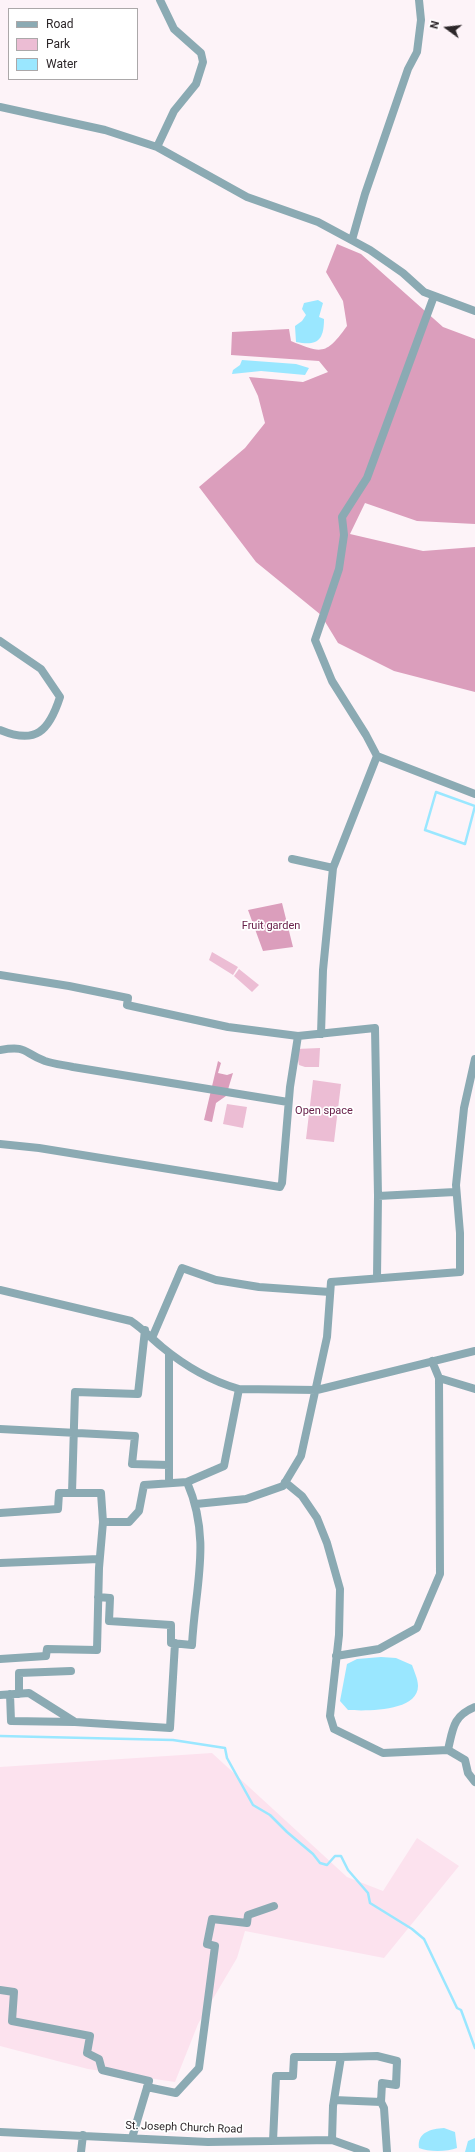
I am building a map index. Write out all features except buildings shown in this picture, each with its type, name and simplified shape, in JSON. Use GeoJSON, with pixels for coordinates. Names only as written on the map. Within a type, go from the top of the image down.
{"type":"FeatureCollection","features":[{"type":"Feature","properties":{"kind":"street"},"geometry":{"type":"LineString","coordinates":[[157,147],[174,111],[196,84],[203,62],[201,53],[174,29],[160,0]]}},
{"type":"Feature","properties":{"kind":"street"},"geometry":{"type":"LineString","coordinates":[[352,240],[408,68],[417,52],[421,20],[419,0]]}},
{"type":"Feature","properties":{"kind":"street"},"geometry":{"type":"LineString","coordinates":[[0,107],[105,130],[157,147],[247,197],[318,222],[370,250],[403,273],[424,292],[475,311]]}},
{"type":"Feature","properties":{"kind":"street"},"geometry":{"type":"LineString","coordinates":[[434,296],[367,478],[342,517],[344,535],[339,569],[315,640],[332,682],[366,735],[377,756],[475,794]]}},
{"type":"Feature","properties":{"kind":"street"},"geometry":{"type":"LineString","coordinates":[[0,641],[41,669],[60,697],[54,717],[43,731],[27,737],[14,736],[0,730]]}},
{"type":"Feature","properties":{"kind":"street"},"geometry":{"type":"LineString","coordinates":[[321,1034],[324,970],[333,868],[377,756]]}},
{"type":"Feature","properties":{"kind":"street"},"geometry":{"type":"LineString","coordinates":[[292,859],[333,868]]}},
{"type":"Feature","properties":{"kind":"street"},"geometry":{"type":"LineString","coordinates":[[0,975],[69,986],[128,998],[127,1004],[228,1027],[298,1036],[375,1028],[378,1196],[377,1278]]}},
{"type":"Feature","properties":{"kind":"street"},"geometry":{"type":"LineString","coordinates":[[0,1144],[39,1148],[280,1187],[282,1183],[288,1102],[298,1036]]}},
{"type":"Feature","properties":{"kind":"street"},"geometry":{"type":"LineString","coordinates":[[0,1050],[12,1048],[24,1049],[44,1060],[73,1067],[288,1102]]}},
{"type":"Feature","properties":{"kind":"street"},"geometry":{"type":"LineString","coordinates":[[196,1504],[246,1499],[283,1486],[301,1456],[317,1390],[327,1337],[331,1282],[460,1272],[460,1233],[455,1192],[464,1108],[475,1059]]}},
{"type":"Feature","properties":{"kind":"street"},"geometry":{"type":"LineString","coordinates":[[378,1196],[455,1192]]}},
{"type":"Feature","properties":{"kind":"street"},"geometry":{"type":"LineString","coordinates":[[152,1338],[182,1268],[216,1280],[259,1287],[330,1292]]}},
{"type":"Feature","properties":{"kind":"street"},"geometry":{"type":"LineString","coordinates":[[0,1290],[131,1321],[144,1330],[169,1353],[216,1382],[239,1389],[317,1390],[400,1371],[432,1361],[475,1351]]}},
{"type":"Feature","properties":{"kind":"street"},"geometry":{"type":"LineString","coordinates":[[72,1493],[75,1392],[138,1394],[144,1330]]}},
{"type":"Feature","properties":{"kind":"street"},"geometry":{"type":"LineString","coordinates":[[169,1353],[170,1483]]}},
{"type":"Feature","properties":{"kind":"street"},"geometry":{"type":"LineString","coordinates":[[336,1656],[379,1649],[416,1628],[440,1574],[439,1378],[432,1361]]}},
{"type":"Feature","properties":{"kind":"street"},"geometry":{"type":"LineString","coordinates":[[439,1378],[475,1389]]}},
{"type":"Feature","properties":{"kind":"street"},"geometry":{"type":"LineString","coordinates":[[103,1522],[129,1522],[139,1511],[144,1485],[186,1482],[224,1466],[239,1389]]}},
{"type":"Feature","properties":{"kind":"street"},"geometry":{"type":"LineString","coordinates":[[0,1429],[135,1436],[132,1464],[169,1465]]}},
{"type":"Feature","properties":{"kind":"street"},"geometry":{"type":"LineString","coordinates":[[98,1597],[110,1598],[109,1621],[171,1625],[170,1643],[192,1645],[201,1543],[196,1504],[186,1482]]}},
{"type":"Feature","properties":{"kind":"street"},"geometry":{"type":"LineString","coordinates":[[285,1482],[302,1496],[317,1518],[327,1543],[340,1589],[339,1635],[330,1716],[334,1729],[383,1753],[448,1750],[465,1760],[468,1773],[475,1782]]}},
{"type":"Feature","properties":{"kind":"street"},"geometry":{"type":"LineString","coordinates":[[0,1513],[58,1510],[59,1492],[101,1493],[103,1522],[99,1559],[97,1650],[47,1649],[46,1656],[0,1659]]}},
{"type":"Feature","properties":{"kind":"street"},"geometry":{"type":"LineString","coordinates":[[0,1563],[99,1559]]}},
{"type":"Feature","properties":{"kind":"street"},"geometry":{"type":"LineString","coordinates":[[10,1694],[11,1721],[75,1722],[170,1728],[175,1643]]}},
{"type":"Feature","properties":{"kind":"street"},"geometry":{"type":"LineString","coordinates":[[19,1694],[19,1672],[71,1672]]}},
{"type":"Feature","properties":{"kind":"street"},"geometry":{"type":"LineString","coordinates":[[0,1695],[28,1693],[75,1722]]}},
{"type":"Feature","properties":{"kind":"street"},"geometry":{"type":"LineString","coordinates":[[448,1750],[453,1727],[462,1712],[475,1707]]}},
{"type":"Feature","properties":{"kind":"street"},"geometry":{"type":"LineString","coordinates":[[147,2087],[176,2093],[199,2068],[215,1946],[207,1944],[212,1919],[248,1923],[248,1915],[274,1906]]}},
{"type":"Feature","properties":{"kind":"street"},"geometry":{"type":"LineString","coordinates":[[0,1990],[14,1992],[12,2021],[90,2036],[87,2053],[99,2059],[102,2070],[149,2081],[132,2138]]}},
{"type":"Feature","properties":{"kind":"street"},"geometry":{"type":"LineString","coordinates":[[274,2141],[276,2076],[293,2076],[294,2057],[378,2056],[397,2061],[396,2085],[382,2083],[381,2102],[384,2108],[387,2152]]}},
{"type":"Feature","properties":{"kind":"street"},"geometry":{"type":"LineString","coordinates":[[332,2140],[334,2100],[341,2057]]}},
{"type":"Feature","properties":{"kind":"street"},"geometry":{"type":"LineString","coordinates":[[334,2100],[381,2102]]}},
{"type":"Feature","properties":{"kind":"street","name":"St. Joseph Church Road"},"geometry":{"type":"LineString","coordinates":[[0,2132],[208,2142],[332,2140],[366,2152]]}},
{"type":"Feature","properties":{"kind":"street"},"geometry":{"type":"LineString","coordinates":[[81,2152],[83,2135]]}},
{"type":"Feature","properties":{"kind":"shaded area"},"geometry":{"type":"Polygon","coordinates":[[[212,1753],[347,1877],[383,1891],[417,1838],[459,1866],[384,1958],[245,1931],[237,1958],[198,2024],[175,2082],[88,2069],[0,2046],[0,1767],[212,1753]]]}},
{"type":"Feature","properties":{"kind":"green space"},"geometry":{"type":"Polygon","coordinates":[[[337,244],[361,254],[443,327],[475,339],[475,524],[417,521],[365,503],[350,534],[423,551],[475,547],[475,692],[394,671],[338,643],[321,615],[256,562],[199,487],[245,448],[265,423],[258,396],[249,377],[303,382],[328,372],[319,361],[231,355],[232,332],[289,329],[291,341],[317,350],[328,347],[334,342],[347,326],[343,301],[326,272],[337,244]]]}},
{"type":"Feature","properties":{"kind":"green space","name":"Fruit garden"},"geometry":{"type":"Polygon","coordinates":[[[282,903],[293,947],[263,951],[248,910],[282,903]]]}},
{"type":"Feature","properties":{"kind":"green space"},"geometry":{"type":"Polygon","coordinates":[[[212,952],[238,967],[233,975],[209,960],[212,952]]]}},
{"type":"Feature","properties":{"kind":"green space"},"geometry":{"type":"Polygon","coordinates":[[[239,969],[259,985],[252,992],[234,976],[239,969]]]}},
{"type":"Feature","properties":{"kind":"green space"},"geometry":{"type":"Polygon","coordinates":[[[320,1048],[319,1067],[305,1067],[299,1065],[296,1049],[320,1048]]]}},
{"type":"Feature","properties":{"kind":"green space"},"geometry":{"type":"Polygon","coordinates":[[[218,1061],[221,1063],[218,1073],[227,1075],[233,1073],[226,1096],[216,1103],[212,1122],[204,1120],[218,1061]]]}},
{"type":"Feature","properties":{"kind":"green space","name":"Open space"},"geometry":{"type":"Polygon","coordinates":[[[313,1080],[341,1084],[334,1142],[306,1139],[313,1080]]]}},
{"type":"Feature","properties":{"kind":"green space"},"geometry":{"type":"Polygon","coordinates":[[[227,1104],[247,1107],[243,1128],[223,1124],[227,1104]]]}},
{"type":"Feature","properties":{"kind":"water"},"geometry":{"type":"Polygon","coordinates":[[[318,300],[323,303],[319,317],[324,319],[321,337],[314,342],[309,343],[296,342],[295,326],[302,321],[306,315],[302,309],[304,303],[318,300]]]}},
{"type":"Feature","properties":{"kind":"water"},"geometry":{"type":"Polygon","coordinates":[[[242,360],[296,364],[309,368],[305,375],[261,371],[232,374],[233,370],[240,365],[242,360]]]}},
{"type":"Feature","properties":{"kind":"water"},"geometry":{"type":"Polygon","coordinates":[[[381,1657],[396,1658],[412,1665],[418,1683],[416,1695],[409,1701],[389,1708],[378,1710],[348,1710],[340,1701],[347,1664],[357,1659],[381,1657]]]}},
{"type":"Feature","properties":{"kind":"water"},"geometry":{"type":"Polygon","coordinates":[[[444,2128],[455,2132],[457,2148],[438,2151],[419,2148],[420,2138],[426,2132],[444,2128]]]}},
{"type":"Feature","properties":{"kind":"water"},"geometry":{"type":"Polygon","coordinates":[[[475,2138],[475,2152],[465,2152],[468,2141],[475,2138]]]}},
{"type":"Feature","properties":{"kind":"waterway"},"geometry":{"type":"LineString","coordinates":[[436,792],[475,806],[465,844],[425,830],[436,792]]}},
{"type":"Feature","properties":{"kind":"waterway"},"geometry":{"type":"LineString","coordinates":[[0,1736],[173,1740],[225,1748],[227,1758],[253,1805],[270,1815],[313,1854],[320,1863],[327,1865],[335,1856],[341,1856],[348,1870],[368,1893],[370,1903],[412,1929],[424,1939],[457,2008],[461,2010],[475,2048]]}}]}
